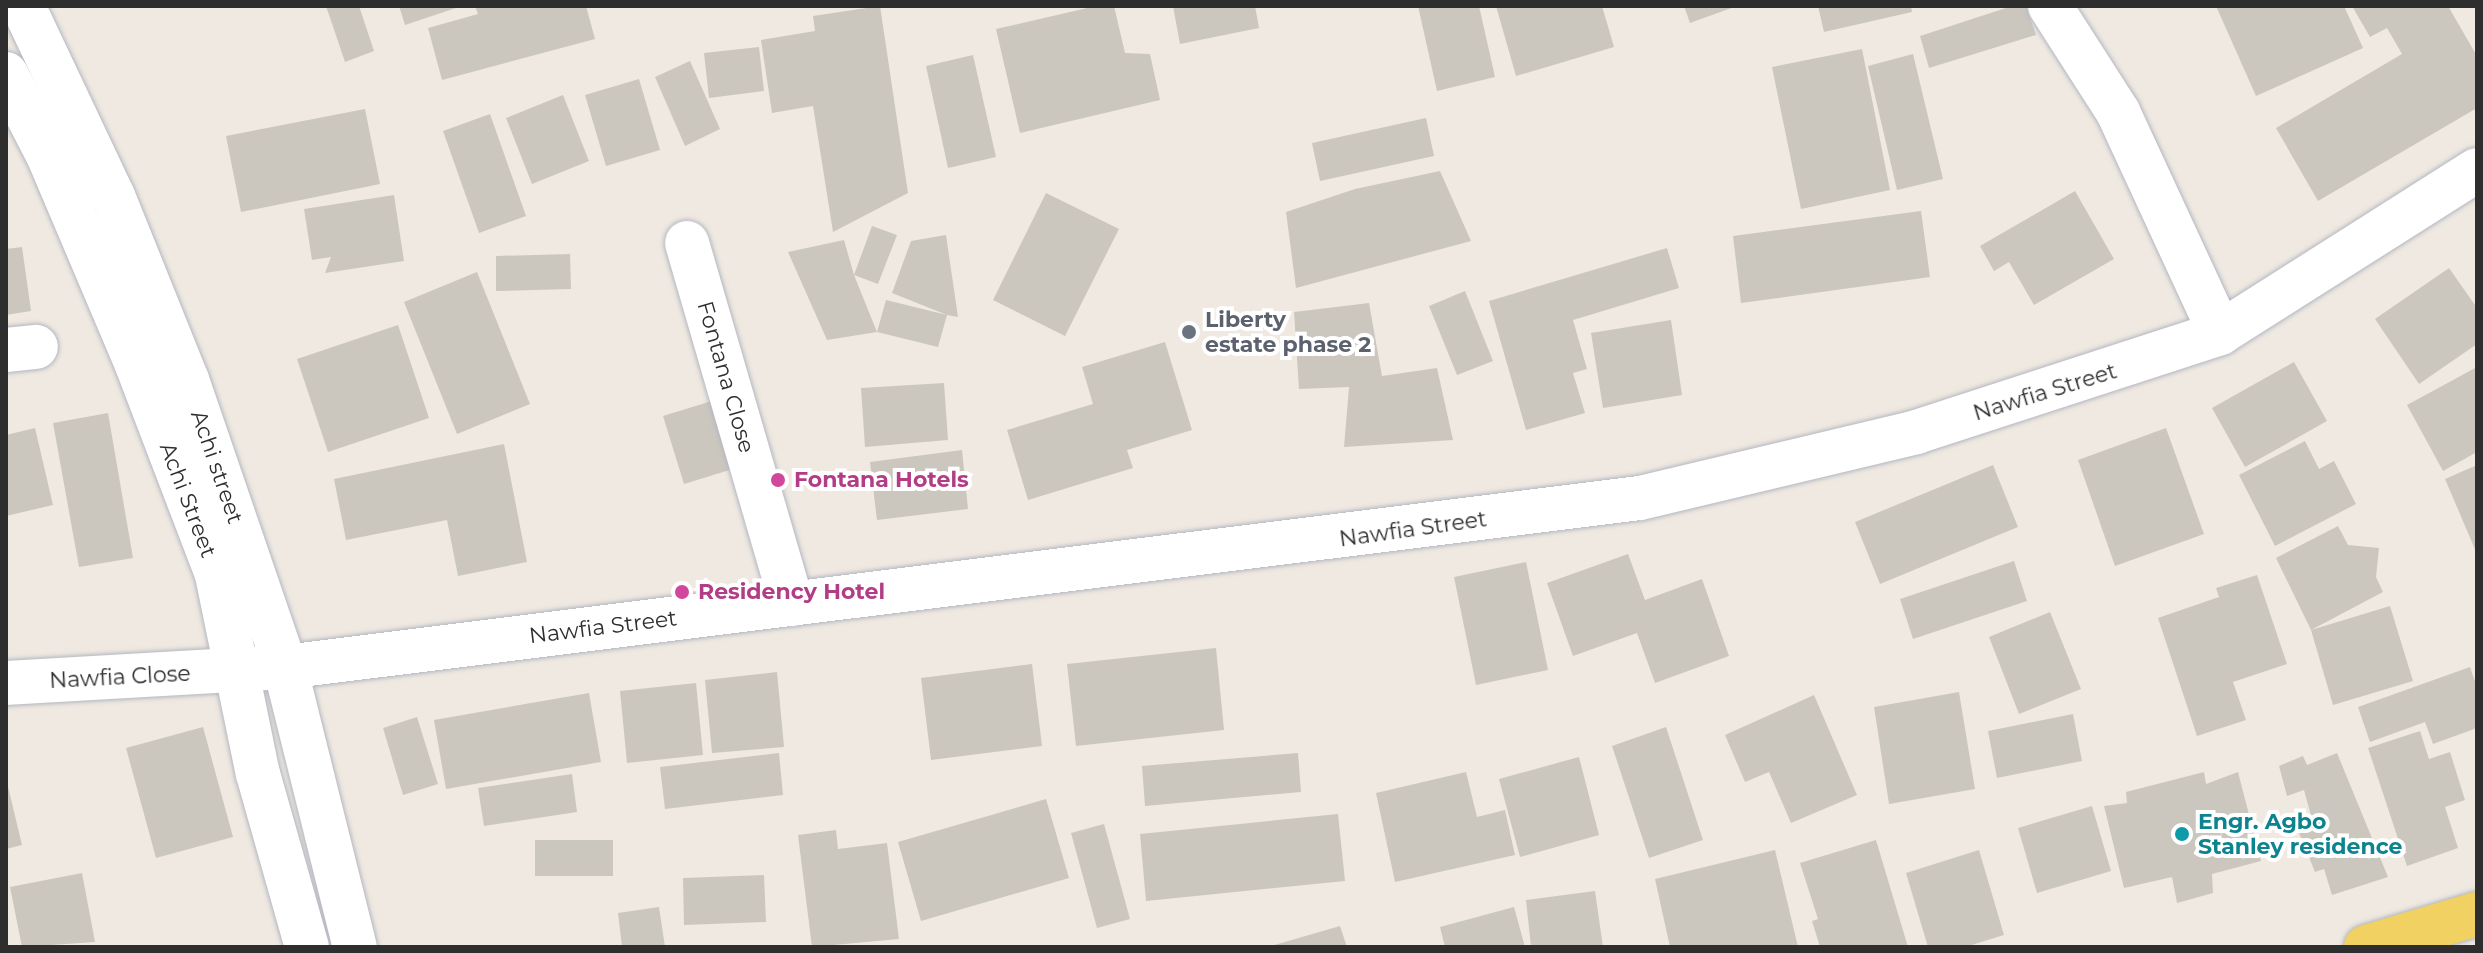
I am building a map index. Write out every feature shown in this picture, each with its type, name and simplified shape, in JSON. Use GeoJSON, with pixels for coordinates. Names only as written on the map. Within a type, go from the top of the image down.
{"type":"FeatureCollection","features":[{"type":"Feature","properties":{"kind":"main road"},"geometry":{"type":"LineString","coordinates":[[2366,947],[2477,914]]}},
{"type":"Feature","properties":{"kind":"street","name":"Achi street"},"geometry":{"type":"LineString","coordinates":[[23,6],[113,196],[187,380],[285,667],[355,947]]}},
{"type":"Feature","properties":{"kind":"street"},"geometry":{"type":"LineString","coordinates":[[2050,6],[2118,112],[2220,333]]}},
{"type":"Feature","properties":{"kind":"street","name":"Achi Street"},"geometry":{"type":"LineString","coordinates":[[6,74],[48,155],[143,379],[217,575],[234,669],[307,947]]}},
{"type":"Feature","properties":{"kind":"street","name":"Nawfia Street"},"geometry":{"type":"LineString","coordinates":[[234,669],[285,667],[1640,498],[1916,432],[2220,333],[2477,170]]}},
{"type":"Feature","properties":{"kind":"street","name":"Fontana Close"},"geometry":{"type":"LineString","coordinates":[[687,243],[792,604]]}},
{"type":"Feature","properties":{"kind":"street","name":"Nawfia Close"},"geometry":{"type":"LineString","coordinates":[[6,683],[234,669]]}},
{"type":"Feature","properties":{"kind":"building"},"geometry":{"type":"Polygon","coordinates":[[[326,6],[359,6],[374,51],[345,62],[326,6]]]}},
{"type":"Feature","properties":{"kind":"building"},"geometry":{"type":"Polygon","coordinates":[[[399,6],[459,6],[459,7],[405,25],[399,6]]]}},
{"type":"Feature","properties":{"kind":"building"},"geometry":{"type":"Polygon","coordinates":[[[475,6],[586,6],[595,39],[442,80],[428,28],[478,14],[475,6]]]}},
{"type":"Feature","properties":{"kind":"building"},"geometry":{"type":"Polygon","coordinates":[[[880,6],[908,193],[833,232],[813,106],[772,113],[761,40],[815,31],[813,16],[880,6]]]}},
{"type":"Feature","properties":{"kind":"building"},"geometry":{"type":"Polygon","coordinates":[[[1096,6],[1114,6],[1125,53],[1150,54],[1160,100],[1020,133],[996,29],[1096,6]]]}},
{"type":"Feature","properties":{"kind":"building"},"geometry":{"type":"Polygon","coordinates":[[[1173,6],[1255,6],[1259,28],[1180,44],[1173,6]]]}},
{"type":"Feature","properties":{"kind":"building"},"geometry":{"type":"Polygon","coordinates":[[[1418,6],[1479,6],[1495,77],[1437,91],[1418,6]]]}},
{"type":"Feature","properties":{"kind":"building"},"geometry":{"type":"Polygon","coordinates":[[[1496,6],[1602,6],[1614,47],[1516,76],[1496,6]]]}},
{"type":"Feature","properties":{"kind":"building"},"geometry":{"type":"Polygon","coordinates":[[[1684,6],[1737,6],[1690,23],[1684,6]]]}},
{"type":"Feature","properties":{"kind":"building"},"geometry":{"type":"Polygon","coordinates":[[[1818,6],[1911,6],[1912,12],[1824,32],[1818,6]]]}},
{"type":"Feature","properties":{"kind":"building"},"geometry":{"type":"Polygon","coordinates":[[[2012,6],[2026,6],[2036,35],[1929,68],[1920,36],[2012,6]]]}},
{"type":"Feature","properties":{"kind":"building"},"geometry":{"type":"Polygon","coordinates":[[[2216,6],[2344,6],[2363,48],[2256,96],[2216,6]]]}},
{"type":"Feature","properties":{"kind":"building"},"geometry":{"type":"Polygon","coordinates":[[[2352,6],[2448,6],[2477,56],[2477,108],[2318,201],[2276,128],[2402,54],[2387,28],[2370,37],[2352,6]]]}},
{"type":"Feature","properties":{"kind":"building"},"geometry":{"type":"Polygon","coordinates":[[[759,47],[764,91],[709,98],[704,53],[759,47]]]}},
{"type":"Feature","properties":{"kind":"building"},"geometry":{"type":"Polygon","coordinates":[[[1862,49],[1890,190],[1801,209],[1772,67],[1862,49]]]}},
{"type":"Feature","properties":{"kind":"building"},"geometry":{"type":"Polygon","coordinates":[[[1913,54],[1943,179],[1897,190],[1868,66],[1913,54]]]}},
{"type":"Feature","properties":{"kind":"building"},"geometry":{"type":"Polygon","coordinates":[[[973,55],[996,157],[948,168],[926,66],[973,55]]]}},
{"type":"Feature","properties":{"kind":"building"},"geometry":{"type":"Polygon","coordinates":[[[690,61],[720,129],[685,146],[655,77],[690,61]]]}},
{"type":"Feature","properties":{"kind":"building"},"geometry":{"type":"Polygon","coordinates":[[[639,79],[660,150],[606,166],[585,95],[639,79]]]}},
{"type":"Feature","properties":{"kind":"building"},"geometry":{"type":"Polygon","coordinates":[[[563,95],[589,161],[532,184],[506,118],[563,95]]]}},
{"type":"Feature","properties":{"kind":"building"},"geometry":{"type":"Polygon","coordinates":[[[365,109],[380,184],[241,212],[226,136],[365,109]]]}},
{"type":"Feature","properties":{"kind":"building"},"geometry":{"type":"Polygon","coordinates":[[[490,114],[526,216],[479,233],[443,131],[490,114]]]}},
{"type":"Feature","properties":{"kind":"building"},"geometry":{"type":"Polygon","coordinates":[[[1426,118],[1434,156],[1320,181],[1312,143],[1426,118]]]}},
{"type":"Feature","properties":{"kind":"building"},"geometry":{"type":"Polygon","coordinates":[[[1440,171],[1471,241],[1296,288],[1286,212],[1355,189],[1440,171]]]}},
{"type":"Feature","properties":{"kind":"building"},"geometry":{"type":"Polygon","coordinates":[[[2075,191],[2114,259],[2034,305],[2009,262],[1994,271],[1980,246],[2075,191]]]}},
{"type":"Feature","properties":{"kind":"building"},"geometry":{"type":"Polygon","coordinates":[[[1046,193],[1119,229],[1065,336],[993,300],[1046,193]]]}},
{"type":"Feature","properties":{"kind":"building"},"geometry":{"type":"Polygon","coordinates":[[[394,195],[404,261],[325,273],[331,257],[312,260],[304,209],[394,195]]]}},
{"type":"Feature","properties":{"kind":"building"},"geometry":{"type":"Polygon","coordinates":[[[1921,211],[1930,277],[1741,303],[1733,236],[1921,211]]]}},
{"type":"Feature","properties":{"kind":"building"},"geometry":{"type":"Polygon","coordinates":[[[872,226],[897,235],[878,284],[854,275],[872,226]]]}},
{"type":"Feature","properties":{"kind":"building"},"geometry":{"type":"Polygon","coordinates":[[[946,235],[958,317],[892,293],[911,241],[946,235]]]}},
{"type":"Feature","properties":{"kind":"building"},"geometry":{"type":"Polygon","coordinates":[[[844,240],[854,275],[877,332],[827,340],[788,252],[844,240]]]}},
{"type":"Feature","properties":{"kind":"building"},"geometry":{"type":"Polygon","coordinates":[[[22,247],[31,311],[6,315],[6,249],[22,247]]]}},
{"type":"Feature","properties":{"kind":"building"},"geometry":{"type":"Polygon","coordinates":[[[1667,248],[1679,288],[1573,320],[1587,369],[1573,373],[1585,413],[1526,430],[1489,301],[1667,248]]]}},
{"type":"Feature","properties":{"kind":"building"},"geometry":{"type":"Polygon","coordinates":[[[570,254],[571,289],[496,291],[496,256],[570,254]]]}},
{"type":"Feature","properties":{"kind":"building"},"geometry":{"type":"Polygon","coordinates":[[[2449,268],[2477,308],[2477,344],[2419,384],[2375,319],[2449,268]]]}},
{"type":"Feature","properties":{"kind":"building"},"geometry":{"type":"Polygon","coordinates":[[[477,272],[530,404],[457,434],[404,302],[477,272]]]}},
{"type":"Feature","properties":{"kind":"building"},"geometry":{"type":"Polygon","coordinates":[[[1465,291],[1493,361],[1457,375],[1429,306],[1465,291]]]}},
{"type":"Feature","properties":{"kind":"building"},"geometry":{"type":"Polygon","coordinates":[[[886,300],[947,315],[938,347],[877,332],[886,300]]]}},
{"type":"Feature","properties":{"kind":"building"},"geometry":{"type":"Polygon","coordinates":[[[1369,303],[1382,376],[1437,368],[1453,440],[1344,447],[1349,387],[1299,389],[1294,312],[1369,303]]]}},
{"type":"Feature","properties":{"kind":"building"},"geometry":{"type":"Polygon","coordinates":[[[1671,320],[1682,395],[1603,408],[1591,333],[1671,320]]]}},
{"type":"Feature","properties":{"kind":"building"},"geometry":{"type":"Polygon","coordinates":[[[398,325],[429,418],[328,452],[297,359],[398,325]]]}},
{"type":"Feature","properties":{"kind":"building"},"geometry":{"type":"Polygon","coordinates":[[[1165,342],[1192,430],[1127,450],[1133,468],[1028,500],[1007,430],[1093,404],[1082,367],[1165,342]]]}},
{"type":"Feature","properties":{"kind":"building"},"geometry":{"type":"Polygon","coordinates":[[[2294,362],[2327,421],[2245,467],[2212,408],[2294,362]]]}},
{"type":"Feature","properties":{"kind":"building"},"geometry":{"type":"Polygon","coordinates":[[[2477,367],[2477,452],[2443,471],[2407,405],[2477,367]]]}},
{"type":"Feature","properties":{"kind":"building"},"geometry":{"type":"Polygon","coordinates":[[[944,383],[948,440],[865,447],[861,388],[944,383]]]}},
{"type":"Feature","properties":{"kind":"building"},"geometry":{"type":"Polygon","coordinates":[[[715,400],[736,468],[684,484],[663,416],[715,400]]]}},
{"type":"Feature","properties":{"kind":"building"},"geometry":{"type":"Polygon","coordinates":[[[108,413],[133,558],[79,567],[53,423],[108,413]]]}},
{"type":"Feature","properties":{"kind":"building"},"geometry":{"type":"Polygon","coordinates":[[[35,428],[53,505],[6,516],[6,435],[35,428]]]}},
{"type":"Feature","properties":{"kind":"building"},"geometry":{"type":"Polygon","coordinates":[[[2166,428],[2204,534],[2115,566],[2078,460],[2166,428]]]}},
{"type":"Feature","properties":{"kind":"building"},"geometry":{"type":"Polygon","coordinates":[[[2305,441],[2319,469],[2334,461],[2356,504],[2275,546],[2239,475],[2305,441]]]}},
{"type":"Feature","properties":{"kind":"building"},"geometry":{"type":"Polygon","coordinates":[[[504,444],[527,562],[458,576],[447,520],[346,540],[334,479],[504,444]]]}},
{"type":"Feature","properties":{"kind":"building"},"geometry":{"type":"Polygon","coordinates":[[[962,450],[968,509],[877,520],[870,462],[962,450]]]}},
{"type":"Feature","properties":{"kind":"building"},"geometry":{"type":"Polygon","coordinates":[[[1993,465],[2018,527],[1880,584],[1855,522],[1993,465]]]}},
{"type":"Feature","properties":{"kind":"building"},"geometry":{"type":"Polygon","coordinates":[[[2477,465],[2477,554],[2445,479],[2477,465]]]}},
{"type":"Feature","properties":{"kind":"building"},"geometry":{"type":"Polygon","coordinates":[[[2338,526],[2348,545],[2379,548],[2376,577],[2383,592],[2311,630],[2276,558],[2338,526]]]}},
{"type":"Feature","properties":{"kind":"building"},"geometry":{"type":"Polygon","coordinates":[[[1628,554],[1645,600],[1702,579],[1729,656],[1655,683],[1637,633],[1573,656],[1547,583],[1628,554]]]}},
{"type":"Feature","properties":{"kind":"building"},"geometry":{"type":"Polygon","coordinates":[[[2014,561],[2027,601],[1913,639],[1900,599],[2014,561]]]}},
{"type":"Feature","properties":{"kind":"building"},"geometry":{"type":"Polygon","coordinates":[[[1526,562],[1548,670],[1476,685],[1454,577],[1526,562]]]}},
{"type":"Feature","properties":{"kind":"building"},"geometry":{"type":"Polygon","coordinates":[[[2257,575],[2287,664],[2233,682],[2246,720],[2197,736],[2158,618],[2219,597],[2216,588],[2257,575]]]}},
{"type":"Feature","properties":{"kind":"building"},"geometry":{"type":"Polygon","coordinates":[[[2390,606],[2413,681],[2333,705],[2311,630],[2390,606]]]}},
{"type":"Feature","properties":{"kind":"building"},"geometry":{"type":"Polygon","coordinates":[[[2050,612],[2081,689],[2019,714],[1989,637],[2050,612]]]}},
{"type":"Feature","properties":{"kind":"building"},"geometry":{"type":"Polygon","coordinates":[[[1216,648],[1224,730],[1076,746],[1067,664],[1216,648]]]}},
{"type":"Feature","properties":{"kind":"building"},"geometry":{"type":"Polygon","coordinates":[[[1032,664],[1042,746],[931,760],[921,678],[1032,664]]]}},
{"type":"Feature","properties":{"kind":"building"},"geometry":{"type":"Polygon","coordinates":[[[2470,667],[2477,687],[2477,728],[2433,744],[2425,722],[2370,742],[2358,707],[2470,667]]]}},
{"type":"Feature","properties":{"kind":"building"},"geometry":{"type":"Polygon","coordinates":[[[777,672],[784,747],[712,753],[705,680],[777,672]]]}},
{"type":"Feature","properties":{"kind":"building"},"geometry":{"type":"Polygon","coordinates":[[[696,683],[703,755],[627,763],[620,691],[696,683]]]}},
{"type":"Feature","properties":{"kind":"building"},"geometry":{"type":"Polygon","coordinates":[[[1959,692],[1975,789],[1889,804],[1874,707],[1959,692]]]}},
{"type":"Feature","properties":{"kind":"building"},"geometry":{"type":"Polygon","coordinates":[[[589,693],[601,762],[446,789],[434,720],[589,693]]]}},
{"type":"Feature","properties":{"kind":"building"},"geometry":{"type":"Polygon","coordinates":[[[1814,695],[1857,795],[1791,823],[1769,772],[1745,782],[1725,735],[1814,695]]]}},
{"type":"Feature","properties":{"kind":"building"},"geometry":{"type":"Polygon","coordinates":[[[2073,714],[2082,761],[1997,778],[1988,731],[2073,714]]]}},
{"type":"Feature","properties":{"kind":"building"},"geometry":{"type":"Polygon","coordinates":[[[417,717],[438,784],[403,795],[383,728],[417,717]]]}},
{"type":"Feature","properties":{"kind":"building"},"geometry":{"type":"Polygon","coordinates":[[[203,727],[233,837],[156,858],[126,748],[203,727]]]}},
{"type":"Feature","properties":{"kind":"building"},"geometry":{"type":"Polygon","coordinates":[[[1666,727],[1703,840],[1649,858],[1612,746],[1666,727]]]}},
{"type":"Feature","properties":{"kind":"building"},"geometry":{"type":"Polygon","coordinates":[[[2420,731],[2429,759],[2450,752],[2465,800],[2445,807],[2458,848],[2407,866],[2368,748],[2420,731]]]}},
{"type":"Feature","properties":{"kind":"building"},"geometry":{"type":"Polygon","coordinates":[[[779,753],[783,795],[665,809],[660,767],[779,753]]]}},
{"type":"Feature","properties":{"kind":"building"},"geometry":{"type":"Polygon","coordinates":[[[1298,753],[1301,792],[1145,806],[1142,766],[1298,753]]]}},
{"type":"Feature","properties":{"kind":"building"},"geometry":{"type":"Polygon","coordinates":[[[2337,753],[2388,877],[2332,895],[2324,869],[2315,872],[2297,828],[2313,823],[2304,790],[2287,796],[2279,766],[2303,756],[2307,765],[2337,753]]]}},
{"type":"Feature","properties":{"kind":"building"},"geometry":{"type":"Polygon","coordinates":[[[1579,757],[1599,835],[1520,857],[1499,779],[1579,757]]]}},
{"type":"Feature","properties":{"kind":"building"},"geometry":{"type":"Polygon","coordinates":[[[1466,772],[1477,817],[1505,810],[1515,855],[1395,882],[1376,793],[1466,772]]]}},
{"type":"Feature","properties":{"kind":"building","name":"Engr. Agbo Stanley residence"},"geometry":{"type":"Polygon","coordinates":[[[2204,772],[2206,784],[2238,772],[2261,861],[2212,874],[2213,893],[2177,903],[2172,877],[2124,888],[2104,806],[2127,803],[2126,792],[2204,772]]]}},
{"type":"Feature","properties":{"kind":"building"},"geometry":{"type":"Polygon","coordinates":[[[572,774],[577,812],[484,826],[478,788],[572,774]]]}},
{"type":"Feature","properties":{"kind":"building"},"geometry":{"type":"Polygon","coordinates":[[[6,778],[22,845],[6,849],[6,778]]]}},
{"type":"Feature","properties":{"kind":"building"},"geometry":{"type":"Polygon","coordinates":[[[1046,799],[1069,878],[921,921],[898,842],[1046,799]]]}},
{"type":"Feature","properties":{"kind":"building"},"geometry":{"type":"Polygon","coordinates":[[[2092,806],[2111,871],[2037,893],[2018,828],[2092,806]]]}},
{"type":"Feature","properties":{"kind":"building"},"geometry":{"type":"Polygon","coordinates":[[[1338,814],[1345,881],[1146,901],[1140,834],[1338,814]]]}},
{"type":"Feature","properties":{"kind":"building"},"geometry":{"type":"Polygon","coordinates":[[[1104,824],[1130,919],[1097,928],[1071,833],[1104,824]]]}},
{"type":"Feature","properties":{"kind":"building"},"geometry":{"type":"Polygon","coordinates":[[[836,830],[838,849],[887,843],[899,939],[812,947],[798,835],[836,830]]]}},
{"type":"Feature","properties":{"kind":"building"},"geometry":{"type":"Polygon","coordinates":[[[535,840],[613,840],[613,876],[535,876],[535,840]]]}},
{"type":"Feature","properties":{"kind":"building"},"geometry":{"type":"Polygon","coordinates":[[[1876,840],[1908,947],[1820,947],[1812,921],[1818,919],[1800,863],[1876,840]]]}},
{"type":"Feature","properties":{"kind":"building"},"geometry":{"type":"Polygon","coordinates":[[[1775,850],[1798,947],[1670,947],[1655,879],[1775,850]]]}},
{"type":"Feature","properties":{"kind":"building"},"geometry":{"type":"Polygon","coordinates":[[[1979,850],[2004,935],[1965,947],[1928,947],[1906,873],[1979,850]]]}},
{"type":"Feature","properties":{"kind":"building"},"geometry":{"type":"Polygon","coordinates":[[[82,873],[95,942],[22,947],[10,887],[82,873]]]}},
{"type":"Feature","properties":{"kind":"building"},"geometry":{"type":"Polygon","coordinates":[[[764,875],[766,922],[684,925],[683,878],[764,875]]]}},
{"type":"Feature","properties":{"kind":"building"},"geometry":{"type":"Polygon","coordinates":[[[1595,891],[1603,947],[1531,947],[1526,900],[1595,891]]]}},
{"type":"Feature","properties":{"kind":"building"},"geometry":{"type":"Polygon","coordinates":[[[659,907],[665,947],[622,947],[618,913],[659,907]]]}},
{"type":"Feature","properties":{"kind":"building"},"geometry":{"type":"Polygon","coordinates":[[[1514,907],[1525,947],[1445,947],[1440,927],[1514,907]]]}},
{"type":"Feature","properties":{"kind":"building"},"geometry":{"type":"Polygon","coordinates":[[[1340,926],[1347,947],[1271,947],[1271,946],[1340,926]]]}},
{"type":"Feature","properties":{"kind":"place","name":"Liberty estate phase 2"},"geometry":{"type":"Point","coordinates":[1189,332]}},
{"type":"Feature","properties":{"kind":"place","name":"Fontana Hotels"},"geometry":{"type":"Point","coordinates":[778,480]}},
{"type":"Feature","properties":{"kind":"place","name":"Residency Hotel"},"geometry":{"type":"Point","coordinates":[682,592]}},
{"type":"Feature","properties":{"kind":"place","name":"Engr. Agbo Stanley residence"},"geometry":{"type":"Point","coordinates":[2182,834]}}]}
